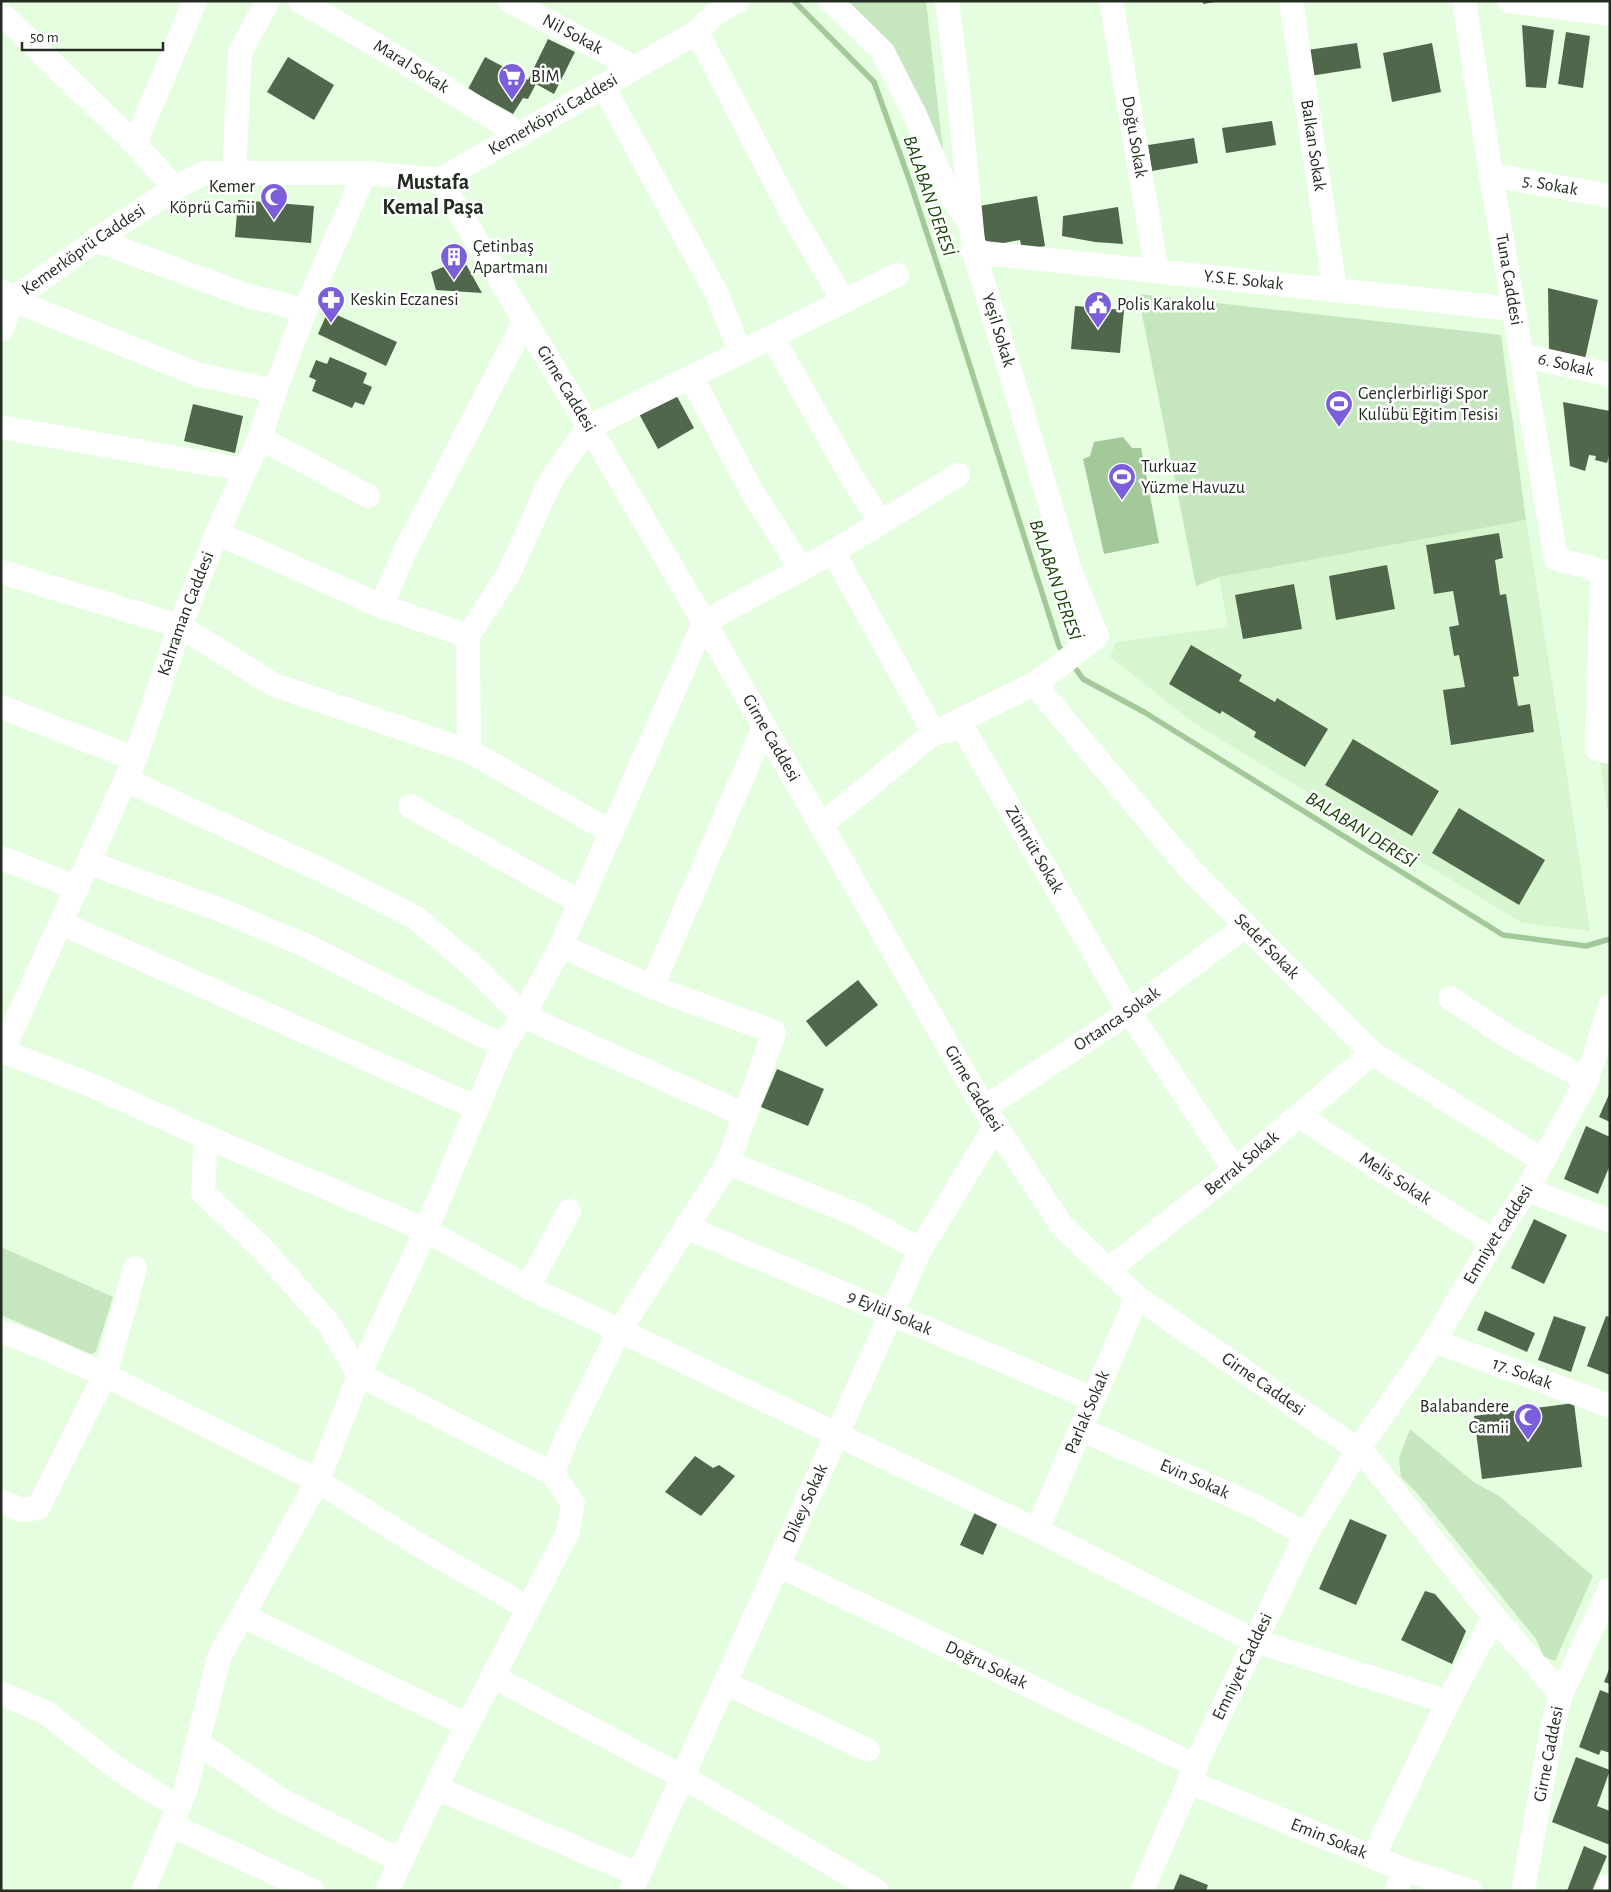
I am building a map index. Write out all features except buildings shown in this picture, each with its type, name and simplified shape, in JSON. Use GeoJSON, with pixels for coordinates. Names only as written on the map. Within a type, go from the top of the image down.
{"type":"FeatureCollection","features":[{"type":"Feature","properties":{"kind":"street"},"geometry":{"type":"LineString","coordinates":[[135,144],[195,1]]}},
{"type":"Feature","properties":{"kind":"street"},"geometry":{"type":"LineString","coordinates":[[234,174],[240,52],[268,1]]}},
{"type":"Feature","properties":{"kind":"street","name":"Maral Sokak"},"geometry":{"type":"LineString","coordinates":[[300,1],[393,55],[520,135]]}},
{"type":"Feature","properties":{"kind":"street","name":"Nil Sokak"},"geometry":{"type":"LineString","coordinates":[[510,1],[635,68]]}},
{"type":"Feature","properties":{"kind":"street","name":"Kemerköprü Caddesi"},"geometry":{"type":"LineString","coordinates":[[5,300],[175,188],[204,173],[365,174],[440,180],[698,32],[709,8],[737,1]]}},
{"type":"Feature","properties":{"kind":"street"},"geometry":{"type":"LineString","coordinates":[[831,1],[883,52],[915,115],[946,188],[971,226]]}},
{"type":"Feature","properties":{"kind":"street","name":"Yeşil Sokak"},"geometry":{"type":"LineString","coordinates":[[947,1],[958,88],[974,252],[1071,573],[1097,636],[1044,678]]}},
{"type":"Feature","properties":{"kind":"street","name":"Doğu Sokak"},"geometry":{"type":"LineString","coordinates":[[1111,1],[1157,272]]}},
{"type":"Feature","properties":{"kind":"street","name":"Balkan Sokak"},"geometry":{"type":"LineString","coordinates":[[1291,1],[1335,290]]}},
{"type":"Feature","properties":{"kind":"street","name":"Tuna Caddesi"},"geometry":{"type":"LineString","coordinates":[[1464,1],[1491,175],[1556,559],[1606,572]]}},
{"type":"Feature","properties":{"kind":"street"},"geometry":{"type":"LineString","coordinates":[[1509,1],[1610,14]]}},
{"type":"Feature","properties":{"kind":"street"},"geometry":{"type":"LineString","coordinates":[[1,13],[135,144],[175,188]]}},
{"type":"Feature","properties":{"kind":"street"},"geometry":{"type":"LineString","coordinates":[[698,32],[793,216],[844,302]]}},
{"type":"Feature","properties":{"kind":"street"},"geometry":{"type":"LineString","coordinates":[[603,86],[718,296],[740,353]]}},
{"type":"Feature","properties":{"kind":"street","name":"Kahraman Caddesi"},"geometry":{"type":"LineString","coordinates":[[2,1052],[126,780],[180,626],[217,533],[260,438],[305,310],[365,174]]}},
{"type":"Feature","properties":{"kind":"street","name":"5. Sokak"},"geometry":{"type":"LineString","coordinates":[[1491,175],[1610,196]]}},
{"type":"Feature","properties":{"kind":"street","name":"Girne Caddesi"},"geometry":{"type":"LineString","coordinates":[[440,180],[590,428],[704,622],[990,1116],[1062,1226],[1137,1297],[1358,1450],[1369,1460],[1494,1617],[1561,1694],[1551,1734],[1523,1891]]}},
{"type":"Feature","properties":{"kind":"street"},"geometry":{"type":"LineString","coordinates":[[96,240],[245,295],[305,310]]}},
{"type":"Feature","properties":{"kind":"street","name":"Y.S.E. Sokak"},"geometry":{"type":"LineString","coordinates":[[974,252],[1514,309]]}},
{"type":"Feature","properties":{"kind":"street"},"geometry":{"type":"LineString","coordinates":[[469,751],[468,636],[509,573],[551,480],[590,428],[898,275]]}},
{"type":"Feature","properties":{"kind":"street"},"geometry":{"type":"LineString","coordinates":[[1,330],[5,300],[196,374],[275,391]]}},
{"type":"Feature","properties":{"kind":"street"},"geometry":{"type":"LineString","coordinates":[[381,606],[406,550],[525,321]]}},
{"type":"Feature","properties":{"kind":"street"},"geometry":{"type":"LineString","coordinates":[[772,337],[850,474],[881,523]]}},
{"type":"Feature","properties":{"kind":"street","name":"6. Sokak"},"geometry":{"type":"LineString","coordinates":[[1522,355],[1610,375]]}},
{"type":"Feature","properties":{"kind":"street"},"geometry":{"type":"LineString","coordinates":[[691,377],[751,490],[801,569]]}},
{"type":"Feature","properties":{"kind":"street"},"geometry":{"type":"LineString","coordinates":[[1,427],[245,470]]}},
{"type":"Feature","properties":{"kind":"street"},"geometry":{"type":"LineString","coordinates":[[260,438],[368,496]]}},
{"type":"Feature","properties":{"kind":"street"},"geometry":{"type":"LineString","coordinates":[[144,1891],[185,1792],[219,1657],[318,1481],[359,1375],[426,1230],[503,1046],[523,1016],[561,946],[704,622],[833,552],[958,475]]}},
{"type":"Feature","properties":{"kind":"street"},"geometry":{"type":"LineString","coordinates":[[217,533],[381,606],[468,636]]}},
{"type":"Feature","properties":{"kind":"street"},"geometry":{"type":"LineString","coordinates":[[833,552],[934,733]]}},
{"type":"Feature","properties":{"kind":"street"},"geometry":{"type":"LineString","coordinates":[[1,572],[180,626],[274,685],[469,751],[611,832]]}},
{"type":"Feature","properties":{"kind":"street"},"geometry":{"type":"LineString","coordinates":[[1606,572],[1597,749],[1610,752]]}},
{"type":"Feature","properties":{"kind":"street"},"geometry":{"type":"LineString","coordinates":[[821,825],[934,733],[1044,678]]}},
{"type":"Feature","properties":{"kind":"street","name":"Sedef Sokak"},"geometry":{"type":"LineString","coordinates":[[1044,678],[1189,868],[1372,1053],[1542,1160]]}},
{"type":"Feature","properties":{"kind":"street"},"geometry":{"type":"LineString","coordinates":[[1,707],[135,758]]}},
{"type":"Feature","properties":{"kind":"street"},"geometry":{"type":"LineString","coordinates":[[652,987],[764,727]]}},
{"type":"Feature","properties":{"kind":"street","name":"Zümrüt Sokak"},"geometry":{"type":"LineString","coordinates":[[934,733],[963,728],[1129,1012],[1235,1170]]}},
{"type":"Feature","properties":{"kind":"street"},"geometry":{"type":"LineString","coordinates":[[126,780],[325,872],[416,918],[476,968],[523,1016],[745,1115]]}},
{"type":"Feature","properties":{"kind":"street"},"geometry":{"type":"LineString","coordinates":[[410,806],[580,902]]}},
{"type":"Feature","properties":{"kind":"street"},"geometry":{"type":"LineString","coordinates":[[1,858],[77,888]]}},
{"type":"Feature","properties":{"kind":"street"},"geometry":{"type":"LineString","coordinates":[[88,864],[218,909],[305,945],[503,1046]]}},
{"type":"Feature","properties":{"kind":"street"},"geometry":{"type":"LineString","coordinates":[[61,923],[477,1108]]}},
{"type":"Feature","properties":{"kind":"street","name":"Ortanca Sokak"},"geometry":{"type":"LineString","coordinates":[[990,1116],[1246,926]]}},
{"type":"Feature","properties":{"kind":"street"},"geometry":{"type":"LineString","coordinates":[[553,1474],[566,1441],[619,1331],[728,1163],[774,1032],[652,987],[561,946]]}},
{"type":"Feature","properties":{"kind":"street"},"geometry":{"type":"LineString","coordinates":[[1450,998],[1510,1038],[1587,1080]]}},
{"type":"Feature","properties":{"kind":"street","name":"Emniyet caddesi"},"geometry":{"type":"LineString","coordinates":[[1358,1450],[1434,1340],[1493,1241],[1528,1190],[1542,1160],[1587,1080],[1610,1006]]}},
{"type":"Feature","properties":{"kind":"street"},"geometry":{"type":"LineString","coordinates":[[2,1052],[93,1086],[206,1137],[426,1230],[528,1288],[1037,1530],[1254,1641],[1448,1702]]}},
{"type":"Feature","properties":{"kind":"street","name":"Berrak Sokak"},"geometry":{"type":"LineString","coordinates":[[1108,1270],[1235,1170],[1372,1053]]}},
{"type":"Feature","properties":{"kind":"street","name":"Dikey Sokak"},"geometry":{"type":"LineString","coordinates":[[635,1883],[920,1250],[990,1116]]}},
{"type":"Feature","properties":{"kind":"street","name":"Melis Sokak"},"geometry":{"type":"LineString","coordinates":[[1299,1116],[1493,1241]]}},
{"type":"Feature","properties":{"kind":"street"},"geometry":{"type":"LineString","coordinates":[[206,1137],[203,1193],[260,1246],[329,1324],[359,1375],[553,1474],[573,1503],[567,1534],[467,1725],[387,1891]]}},
{"type":"Feature","properties":{"kind":"street"},"geometry":{"type":"LineString","coordinates":[[728,1163],[860,1216],[920,1250]]}},
{"type":"Feature","properties":{"kind":"street"},"geometry":{"type":"LineString","coordinates":[[1528,1190],[1610,1222]]}},
{"type":"Feature","properties":{"kind":"street"},"geometry":{"type":"LineString","coordinates":[[528,1288],[570,1211]]}},
{"type":"Feature","properties":{"kind":"street","name":"9 Eylül Sokak"},"geometry":{"type":"LineString","coordinates":[[686,1227],[1093,1399]]}},
{"type":"Feature","properties":{"kind":"street"},"geometry":{"type":"LineString","coordinates":[[1,1501],[22,1510],[38,1508],[105,1375],[135,1268]]}},
{"type":"Feature","properties":{"kind":"street","name":"Parlak Sokak"},"geometry":{"type":"LineString","coordinates":[[1037,1530],[1137,1297]]}},
{"type":"Feature","properties":{"kind":"street"},"geometry":{"type":"LineString","coordinates":[[1,1332],[33,1343],[105,1375],[318,1481],[419,1545],[528,1608]]}},
{"type":"Feature","properties":{"kind":"street","name":"17. Sokak"},"geometry":{"type":"LineString","coordinates":[[1434,1340],[1610,1406]]}},
{"type":"Feature","properties":{"kind":"street","name":"Evin Sokak"},"geometry":{"type":"LineString","coordinates":[[1080,1429],[1255,1506],[1306,1535]]}},
{"type":"Feature","properties":{"kind":"street","name":"Emniyet Caddesi"},"geometry":{"type":"LineString","coordinates":[[1142,1891],[1192,1774],[1254,1641],[1306,1535],[1358,1450]]}},
{"type":"Feature","properties":{"kind":"street","name":"Doğru Sokak"},"geometry":{"type":"LineString","coordinates":[[778,1565],[1192,1774]]}},
{"type":"Feature","properties":{"kind":"street"},"geometry":{"type":"LineString","coordinates":[[1561,1694],[1609,1590]]}},
{"type":"Feature","properties":{"kind":"street"},"geometry":{"type":"LineString","coordinates":[[243,1616],[467,1725]]}},
{"type":"Feature","properties":{"kind":"street"},"geometry":{"type":"LineString","coordinates":[[1373,1857],[1448,1702],[1494,1617]]}},
{"type":"Feature","properties":{"kind":"street"},"geometry":{"type":"LineString","coordinates":[[492,1676],[683,1777],[877,1891]]}},
{"type":"Feature","properties":{"kind":"street"},"geometry":{"type":"LineString","coordinates":[[725,1683],[868,1750]]}},
{"type":"Feature","properties":{"kind":"street"},"geometry":{"type":"LineString","coordinates":[[3,1697],[45,1712],[175,1816],[313,1891]]}},
{"type":"Feature","properties":{"kind":"street"},"geometry":{"type":"LineString","coordinates":[[197,1742],[282,1802],[401,1861]]}},
{"type":"Feature","properties":{"kind":"street","name":"Emin Sokak"},"geometry":{"type":"LineString","coordinates":[[1192,1774],[1373,1857],[1401,1881],[1470,1891]]}},
{"type":"Feature","properties":{"kind":"street"},"geometry":{"type":"LineString","coordinates":[[436,1788],[635,1883]]}},
{"type":"Feature","properties":{"kind":"street"},"geometry":{"type":"LineString","coordinates":[[1607,1891],[1610,1885]]}},
{"type":"Feature","properties":{"kind":"shaded area"},"geometry":{"type":"Polygon","coordinates":[[[842,1],[926,1],[944,159],[842,1]]]}},
{"type":"Feature","properties":{"kind":"shaded area","name":"Gençlerbirliği Spor Kulübü Eğitim Tesisi"},"geometry":{"type":"Polygon","coordinates":[[[1138,294],[1501,335],[1526,520],[1219,577],[1196,586],[1138,294]]]}},
{"type":"Feature","properties":{"kind":"shaded area","name":"Turkuaz Yüzme Havuzu"},"geometry":{"type":"Polygon","coordinates":[[[1123,437],[1132,448],[1141,448],[1159,543],[1104,554],[1083,459],[1090,456],[1094,442],[1123,437]]]}},
{"type":"Feature","properties":{"kind":"shaded area"},"geometry":{"type":"Polygon","coordinates":[[[1526,520],[1590,931],[1522,923],[1194,723],[1110,657],[1116,642],[1228,627],[1219,577],[1526,520]]]}},
{"type":"Feature","properties":{"kind":"shaded area"},"geometry":{"type":"Polygon","coordinates":[[[1600,759],[1610,761],[1610,827],[1600,759]]]}},
{"type":"Feature","properties":{"kind":"shaded area"},"geometry":{"type":"Polygon","coordinates":[[[1,1247],[113,1297],[96,1351],[91,1354],[1,1315],[1,1247]]]}},
{"type":"Feature","properties":{"kind":"shaded area"},"geometry":{"type":"Polygon","coordinates":[[[1410,1429],[1475,1483],[1499,1496],[1593,1576],[1555,1661],[1544,1657],[1536,1639],[1417,1493],[1401,1477],[1399,1458],[1410,1429]]]}},
{"type":"Feature","properties":{"kind":"waterway","name":"BALABAN DERESİ"},"geometry":{"type":"LineString","coordinates":[[794,1],[874,82],[908,176],[949,300],[1059,646],[1065,655]]}},
{"type":"Feature","properties":{"kind":"waterway","name":"BALABAN DERESİ"},"geometry":{"type":"LineString","coordinates":[[1071,662],[1083,679],[1144,712],[1503,935],[1586,946],[1610,939]]}},
{"type":"Feature","properties":{"kind":"place","name":"BİM"},"geometry":{"type":"Point","coordinates":[512,101]}},
{"type":"Feature","properties":{"kind":"place","name":"Kemer Köprü Camii"},"geometry":{"type":"Point","coordinates":[274,221]}},
{"type":"Feature","properties":{"kind":"place","name":"Çetinbaş Apartmanı"},"geometry":{"type":"Point","coordinates":[454,281]}},
{"type":"Feature","properties":{"kind":"place","name":"Keskin Eczanesi"},"geometry":{"type":"Point","coordinates":[331,324]}},
{"type":"Feature","properties":{"kind":"place","name":"Polis Karakolu"},"geometry":{"type":"Point","coordinates":[1098,329]}},
{"type":"Feature","properties":{"kind":"place","name":"Gençlerbirliği Spor Kulübü Eğitim Tesisi"},"geometry":{"type":"Point","coordinates":[1339,428]}},
{"type":"Feature","properties":{"kind":"place","name":"Turkuaz Yüzme Havuzu"},"geometry":{"type":"Point","coordinates":[1122,501]}},
{"type":"Feature","properties":{"kind":"place","name":"Balabandere Camii"},"geometry":{"type":"Point","coordinates":[1528,1441]}},
{"type":"Feature","properties":{"kind":"district","name":"Mustafa Kemal Paşa"},"geometry":{"type":"Point","coordinates":[433,194]}}]}
